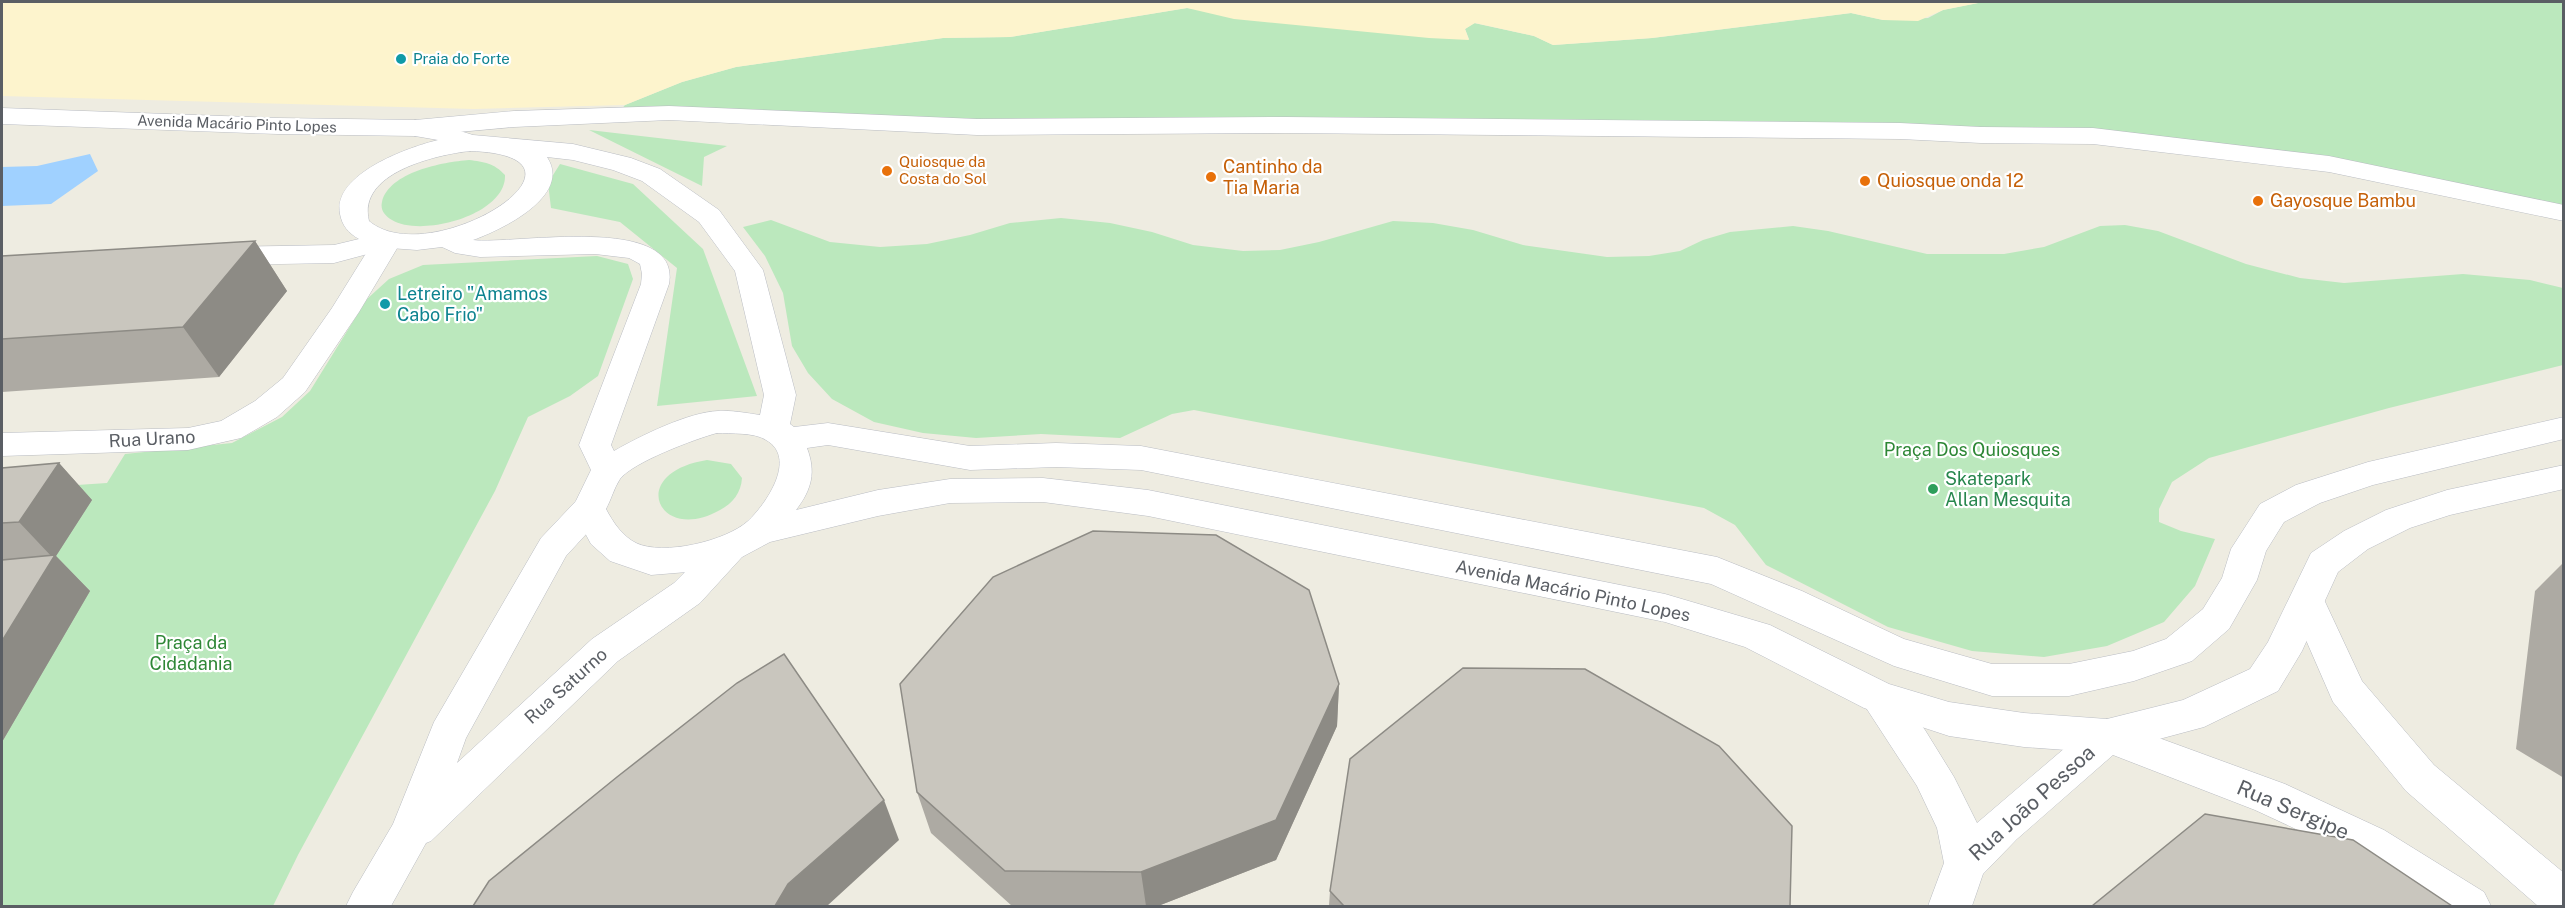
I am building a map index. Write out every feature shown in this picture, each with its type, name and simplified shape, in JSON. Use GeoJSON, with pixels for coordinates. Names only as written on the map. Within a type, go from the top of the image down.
{"type":"FeatureCollection","features":[{"type":"Feature","properties":{"kind":"main road"},"geometry":{"type":"LineString","coordinates":[[415,128],[514,119],[669,113],[977,127],[1286,125],[1900,131],[2093,136],[2329,164],[2564,213]]}},
{"type":"Feature","properties":{"kind":"main road","name":"Avenida Macário Pinto Lopes"},"geometry":{"type":"LineString","coordinates":[[2,116],[278,126],[415,128],[435,131],[470,142]]}},
{"type":"Feature","properties":{"kind":"main road"},"geometry":{"type":"LineString","coordinates":[[518,147],[533,156],[540,169],[537,184],[525,201],[505,216],[476,229],[445,238],[414,242],[388,240],[368,233],[355,223],[352,209],[357,194],[371,179],[390,166],[415,154],[443,146],[470,142],[573,152],[622,164],[651,175],[709,216],[749,270],[780,395],[780,434],[797,466],[790,493],[745,540]]}},
{"type":"Feature","properties":{"kind":"main road"},"geometry":{"type":"LineString","coordinates":[[445,238],[465,247],[480,249],[608,246],[632,250],[650,258],[657,272],[655,284],[594,445],[608,470]]}},
{"type":"Feature","properties":{"kind":"main road"},"geometry":{"type":"LineString","coordinates":[[190,256],[334,254],[388,240]]}},
{"type":"Feature","properties":{"kind":"main road","name":"Rua Urano"},"geometry":{"type":"LineString","coordinates":[[2,445],[188,439],[230,430],[266,409],[294,385],[344,312],[388,240]]}},
{"type":"Feature","properties":{"kind":"main road"},"geometry":{"type":"LineString","coordinates":[[589,509],[608,470],[648,446],[684,431],[717,422],[780,434],[828,434],[970,458],[1056,455],[1141,458],[1717,571],[1789,601],[1894,651],[1992,680],[2069,680],[2134,666],[2179,650],[2216,619],[2239,580],[2249,549],[2272,513],[2308,494],[2368,474],[2564,428]]}},
{"type":"Feature","properties":{"kind":"main road","name":"Avenida Macário Pinto Lopes"},"geometry":{"type":"LineString","coordinates":[[589,509],[603,535],[622,552],[651,561],[687,559],[745,540],[878,504],[950,491],[1043,490],[1148,503],[1665,608],[1757,636],[1878,697],[1949,719],[2024,730],[2107,736],[2190,715],[2264,680],[2283,651],[2324,563],[2356,540],[2398,519],[2447,503],[2564,477]]}},
{"type":"Feature","properties":{"kind":"main road","name":"Rua Saturno"},"geometry":{"type":"LineString","coordinates":[[368,906],[410,833],[448,734],[553,548],[589,509]]}},
{"type":"Feature","properties":{"kind":"main road","name":"Rua Saturno"},"geometry":{"type":"LineString","coordinates":[[410,833],[605,650],[687,593],[745,540]]}},
{"type":"Feature","properties":{"kind":"main road"},"geometry":{"type":"LineString","coordinates":[[2307,601],[2347,691],[2420,778],[2564,901]]}},
{"type":"Feature","properties":{"kind":"main road"},"geometry":{"type":"LineString","coordinates":[[1878,697],[1918,751],[1938,786],[1957,824],[1965,863]]}},
{"type":"Feature","properties":{"kind":"main road","name":"Rua João Pessoa"},"geometry":{"type":"LineString","coordinates":[[1950,906],[1965,863],[2002,826],[2107,736]]}},
{"type":"Feature","properties":{"kind":"main road","name":"Rua Sergipe"},"geometry":{"type":"LineString","coordinates":[[2107,736],[2270,797],[2369,843],[2469,906]]}},
{"type":"Feature","properties":{"kind":"green space"},"geometry":{"type":"Polygon","coordinates":[[[1983,2],[2563,2],[2563,215],[2329,164],[2139,139],[617,115],[625,105],[682,82],[736,67],[943,38],[1010,37],[1187,8],[1469,39],[1465,29],[1474,23],[1534,36],[1553,45],[1652,38],[1851,13],[1883,20],[1928,18],[1943,10],[1983,2]]]}},
{"type":"Feature","properties":{"kind":"green space"},"geometry":{"type":"Polygon","coordinates":[[[589,130],[727,146],[704,157],[702,186],[589,130]]]}},
{"type":"Feature","properties":{"kind":"green space"},"geometry":{"type":"Polygon","coordinates":[[[469,160],[484,162],[505,175],[502,189],[478,212],[441,224],[422,226],[405,225],[387,217],[382,208],[382,202],[395,183],[418,170],[469,160]]]}},
{"type":"Feature","properties":{"kind":"green space"},"geometry":{"type":"Polygon","coordinates":[[[560,164],[633,184],[703,249],[757,396],[657,406],[677,268],[620,222],[551,208],[548,183],[560,164]]]}},
{"type":"Feature","properties":{"kind":"green space","name":"Praça Dos Quiosques"},"geometry":{"type":"Polygon","coordinates":[[[1061,218],[1110,223],[1152,232],[1193,245],[1243,251],[1280,250],[1319,242],[1393,221],[1433,223],[1473,230],[1523,245],[1607,257],[1649,256],[1680,251],[1703,240],[1730,232],[1793,226],[1828,231],[1927,254],[2004,254],[2044,247],[2100,226],[2125,225],[2158,231],[2246,264],[2300,278],[2344,283],[2463,274],[2530,280],[2563,288],[2563,365],[2389,408],[2209,458],[2172,482],[2159,509],[2159,522],[2181,531],[2215,539],[2195,586],[2164,622],[2107,646],[2044,657],[1972,651],[1888,627],[1766,565],[1735,525],[1704,508],[1194,410],[1172,414],[1120,438],[1041,434],[976,438],[923,433],[874,422],[832,399],[808,373],[792,346],[783,293],[765,256],[743,227],[771,220],[830,242],[880,247],[927,244],[970,235],[1010,223],[1061,218]]]}},
{"type":"Feature","properties":{"kind":"green space","name":"Praça da Cidadania"},"geometry":{"type":"Polygon","coordinates":[[[597,256],[628,264],[633,279],[598,376],[570,396],[528,417],[495,491],[298,855],[273,906],[2,906],[2,490],[107,483],[125,454],[232,443],[282,417],[310,391],[367,299],[389,279],[423,265],[597,256]]]}},
{"type":"Feature","properties":{"kind":"green space"},"geometry":{"type":"Polygon","coordinates":[[[707,460],[731,464],[742,478],[736,497],[720,510],[699,518],[681,519],[667,513],[660,503],[659,491],[666,478],[682,467],[707,460]]]}},
{"type":"Feature","properties":{"kind":"sand","name":"Praia do Forte"},"geometry":{"type":"Polygon","coordinates":[[[2,2],[1983,2],[1943,10],[1918,21],[1883,20],[1851,13],[1652,38],[1553,45],[1534,36],[1475,23],[1465,29],[1469,40],[1429,38],[1234,19],[1187,8],[1010,37],[943,38],[736,67],[682,82],[625,105],[474,109],[2,96],[2,2]]]}},
{"type":"Feature","properties":{"kind":"water"},"geometry":{"type":"Polygon","coordinates":[[[90,154],[98,171],[51,204],[2,206],[2,167],[37,166],[90,154]]]}},
{"type":"Feature","properties":{"kind":"building"},"geometry":{"type":"Polygon","coordinates":[[[255,241],[183,327],[2,339],[2,256],[255,241]]]}},
{"type":"Feature","properties":{"kind":"building"},"geometry":{"type":"Polygon","coordinates":[[[59,463],[19,522],[2,523],[2,468],[59,463]]]}},
{"type":"Feature","properties":{"kind":"building"},"geometry":{"type":"Polygon","coordinates":[[[1093,531],[1216,535],[1309,590],[1339,684],[1276,820],[1141,872],[1005,871],[917,792],[900,684],[993,577],[1093,531]]]}},
{"type":"Feature","properties":{"kind":"building"},"geometry":{"type":"Polygon","coordinates":[[[55,555],[2,641],[2,560],[55,555]]]}},
{"type":"Feature","properties":{"kind":"building"},"geometry":{"type":"Polygon","coordinates":[[[784,654],[884,800],[788,884],[775,906],[473,906],[489,881],[617,777],[737,683],[784,654]]]}},
{"type":"Feature","properties":{"kind":"building"},"geometry":{"type":"Polygon","coordinates":[[[1463,668],[1585,669],[1719,746],[1792,826],[1790,906],[1344,906],[1330,891],[1350,759],[1463,668]]]}},
{"type":"Feature","properties":{"kind":"building"},"geometry":{"type":"Polygon","coordinates":[[[2205,814],[2353,840],[2452,906],[2092,906],[2205,814]]]}},
{"type":"Feature","properties":{"kind":"place","name":"Praia do Forte"},"geometry":{"type":"Point","coordinates":[401,59]}},
{"type":"Feature","properties":{"kind":"place","name":"Quiosque da Costa do Sol"},"geometry":{"type":"Point","coordinates":[887,171]}},
{"type":"Feature","properties":{"kind":"place","name":"Cantinho da Tia Maria"},"geometry":{"type":"Point","coordinates":[1211,177]}},
{"type":"Feature","properties":{"kind":"place","name":"Quiosque onda 12"},"geometry":{"type":"Point","coordinates":[1865,181]}},
{"type":"Feature","properties":{"kind":"place","name":"Gayosque Bambu"},"geometry":{"type":"Point","coordinates":[2258,201]}},
{"type":"Feature","properties":{"kind":"place","name":"Letreiro \"Amamos Cabo Frio\""},"geometry":{"type":"Point","coordinates":[385,304]}},
{"type":"Feature","properties":{"kind":"place","name":"Skatepark Allan Mesquita"},"geometry":{"type":"Point","coordinates":[1933,489]}}]}
